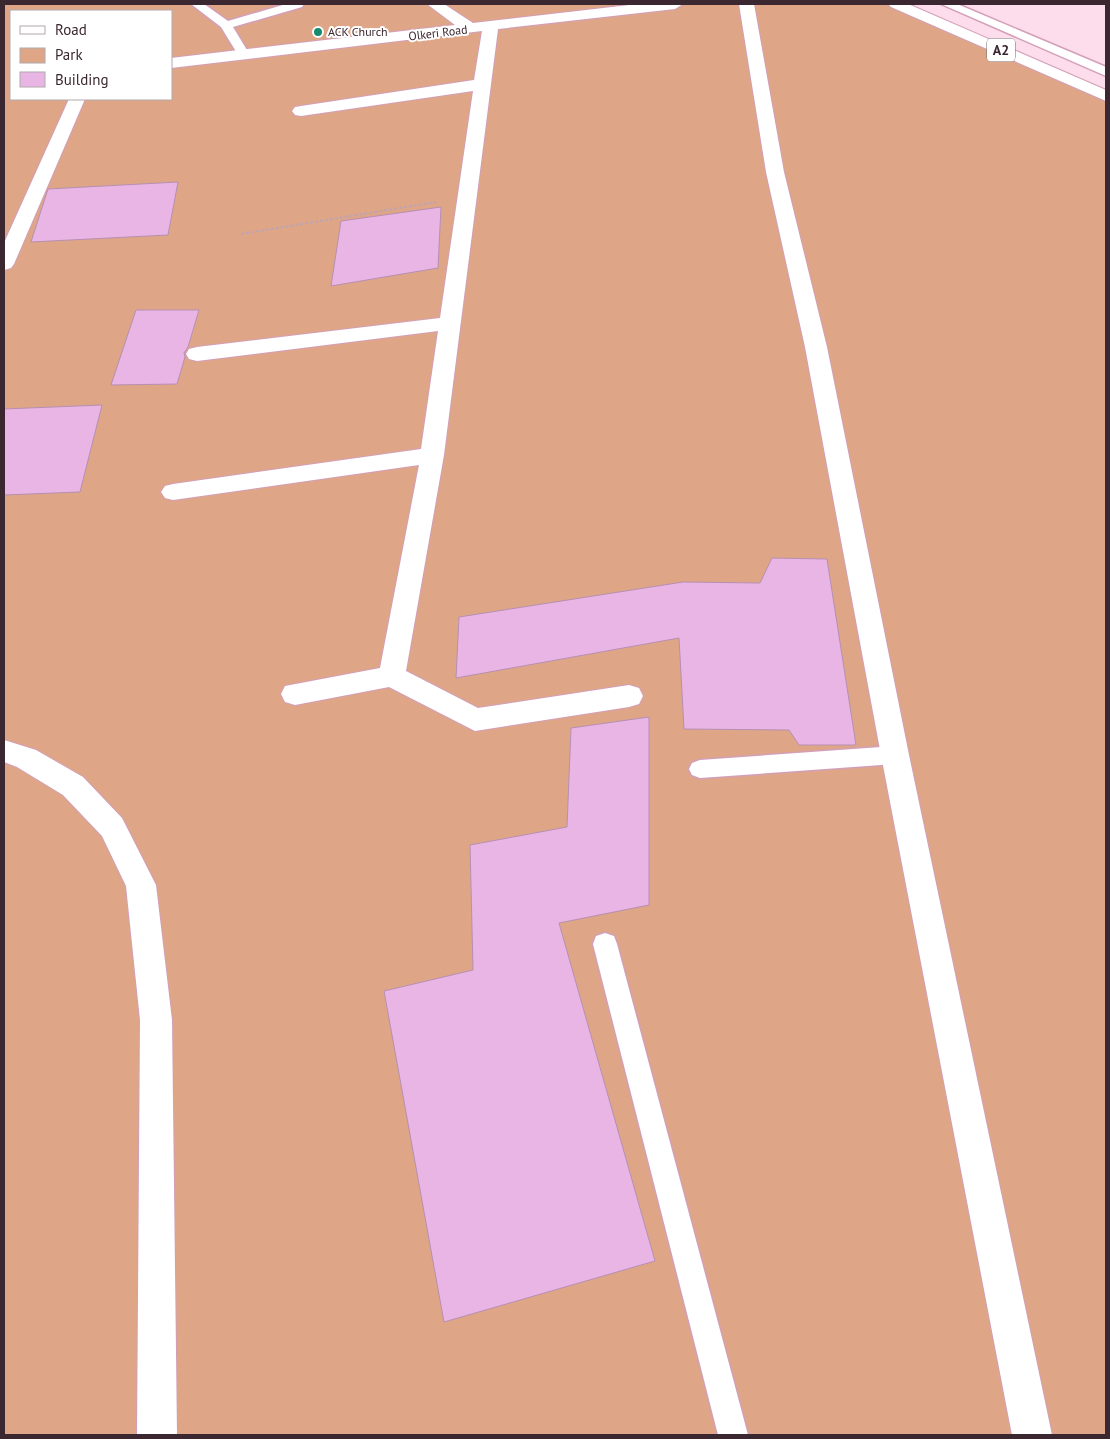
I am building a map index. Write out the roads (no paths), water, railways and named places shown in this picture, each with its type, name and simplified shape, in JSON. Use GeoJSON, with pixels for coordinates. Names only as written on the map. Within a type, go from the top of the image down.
{"type":"FeatureCollection","features":[{"type":"Feature","properties":{"kind":"main road"},"geometry":{"type":"LineString","coordinates":[[392,676],[432,455],[484,84],[481,28],[436,7],[434,4]]}},
{"type":"Feature","properties":{"kind":"main road","name":"Olkeri Road"},"geometry":{"type":"LineString","coordinates":[[172,63],[675,4]]}},
{"type":"Feature","properties":{"kind":"main road"},"geometry":{"type":"LineString","coordinates":[[746,4],[775,172],[816,347],[895,755],[1032,1435]]}},
{"type":"Feature","properties":{"kind":"main road","name":"A2"},"geometry":{"type":"LineString","coordinates":[[896,4],[1106,96]]}},
{"type":"Feature","properties":{"kind":"main road"},"geometry":{"type":"LineString","coordinates":[[301,111],[484,84]]}},
{"type":"Feature","properties":{"kind":"main road"},"geometry":{"type":"LineString","coordinates":[[4,264],[77,100]]}},
{"type":"Feature","properties":{"kind":"main road"},"geometry":{"type":"LineString","coordinates":[[197,354],[451,323]]}},
{"type":"Feature","properties":{"kind":"main road"},"geometry":{"type":"LineString","coordinates":[[173,492],[432,455]]}},
{"type":"Feature","properties":{"kind":"main road"},"geometry":{"type":"LineString","coordinates":[[294,694],[392,676],[475,720],[629,696]]}},
{"type":"Feature","properties":{"kind":"main road"},"geometry":{"type":"LineString","coordinates":[[4,751],[26,758],[72,786],[112,827],[141,885],[156,1020],[157,1435]]}},
{"type":"Feature","properties":{"kind":"lane"},"geometry":{"type":"LineString","coordinates":[[197,4],[226,25],[244,55]]}},
{"type":"Feature","properties":{"kind":"lane"},"geometry":{"type":"LineString","coordinates":[[226,25],[298,4]]}},
{"type":"Feature","properties":{"kind":"lane"},"geometry":{"type":"LineString","coordinates":[[946,4],[1106,72]]}},
{"type":"Feature","properties":{"kind":"lane"},"geometry":{"type":"LineString","coordinates":[[700,769],[895,755]]}},
{"type":"Feature","properties":{"kind":"lane"},"geometry":{"type":"LineString","coordinates":[[605,944],[733,1435]]}},
{"type":"Feature","properties":{"kind":"place","name":"ACK Church"},"geometry":{"type":"Point","coordinates":[318,32]}}]}
